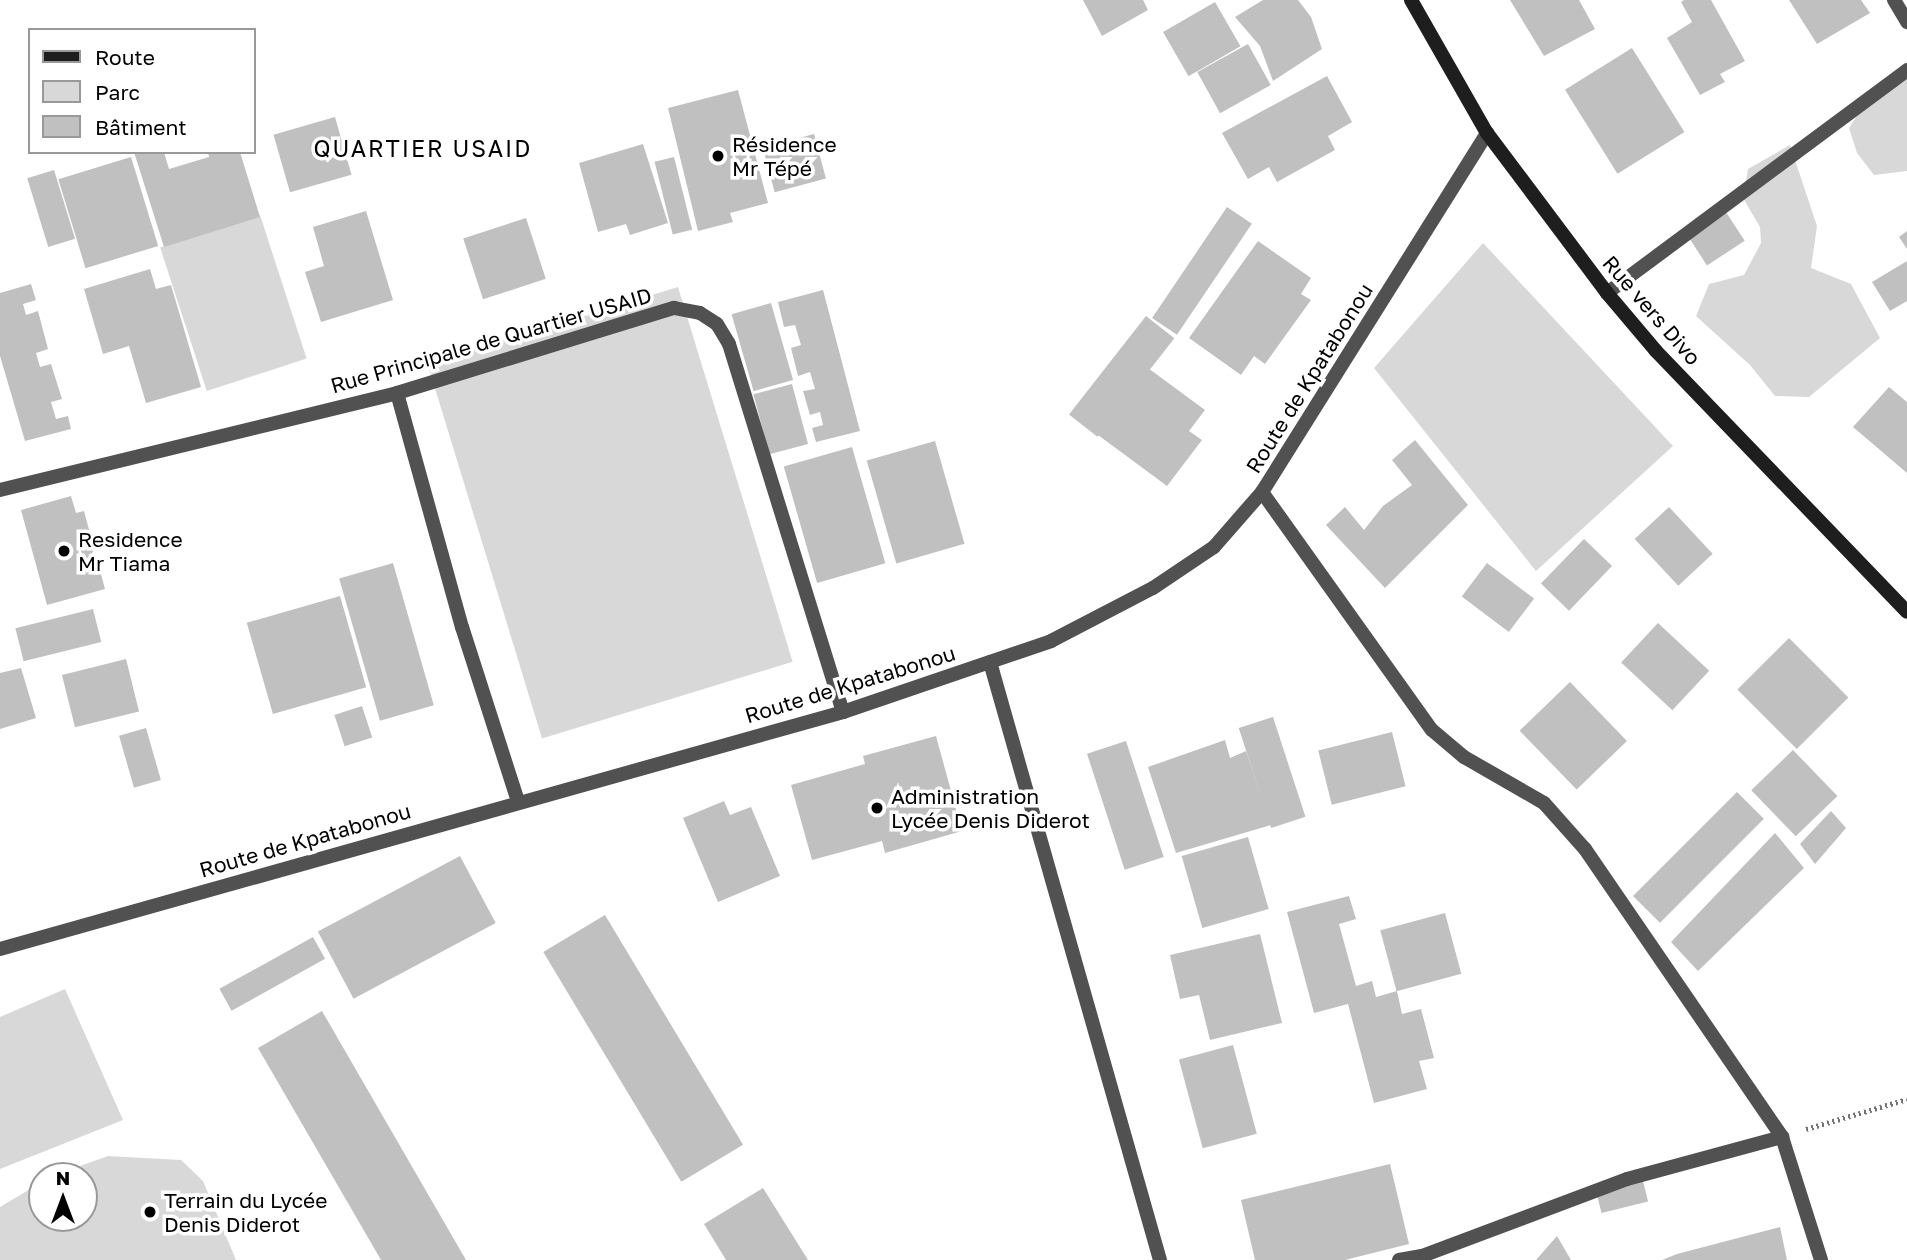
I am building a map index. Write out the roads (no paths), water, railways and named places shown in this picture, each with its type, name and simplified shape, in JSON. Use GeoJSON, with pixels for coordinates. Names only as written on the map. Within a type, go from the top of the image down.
{"type":"FeatureCollection","features":[{"type":"Feature","properties":{"kind":"main road","name":"Rue vers Divo"},"geometry":{"type":"LineString","coordinates":[[1411,0],[1487,133],[1607,293],[1656,351],[1907,612]]}},
{"type":"Feature","properties":{"kind":"street"},"geometry":{"type":"LineString","coordinates":[[1894,0],[1907,22]]}},
{"type":"Feature","properties":{"kind":"street"},"geometry":{"type":"LineString","coordinates":[[1607,293],[1907,70]]}},
{"type":"Feature","properties":{"kind":"street","name":"Route de Kpatabonou"},"geometry":{"type":"LineString","coordinates":[[0,949],[518,801],[843,712],[1051,641],[1153,588],[1214,547],[1262,492],[1487,133]]}},
{"type":"Feature","properties":{"kind":"street","name":"Rue Principale de Quartier USAID"},"geometry":{"type":"LineString","coordinates":[[0,490],[397,393],[674,309],[700,313],[717,324],[729,344],[843,712]]}},
{"type":"Feature","properties":{"kind":"street"},"geometry":{"type":"LineString","coordinates":[[397,393],[462,628],[518,801]]}},
{"type":"Feature","properties":{"kind":"street"},"geometry":{"type":"LineString","coordinates":[[1262,492],[1432,730],[1464,757],[1544,803],[1585,849],[1782,1136],[1821,1260]]}},
{"type":"Feature","properties":{"kind":"street"},"geometry":{"type":"LineString","coordinates":[[990,662],[1160,1260]]}},
{"type":"Feature","properties":{"kind":"street"},"geometry":{"type":"LineString","coordinates":[[1399,1260],[1422,1256],[1627,1179],[1782,1136]]}},
{"type":"Feature","properties":{"kind":"place","name":"Résidence Mr Tépé"},"geometry":{"type":"Point","coordinates":[718,156]}},
{"type":"Feature","properties":{"kind":"place","name":"Residence Mr Tiama"},"geometry":{"type":"Point","coordinates":[64,551]}},
{"type":"Feature","properties":{"kind":"place","name":"Administration Lycée Denis Diderot"},"geometry":{"type":"Point","coordinates":[877,808]}},
{"type":"Feature","properties":{"kind":"place","name":"Terrain du Lycée Denis Diderot"},"geometry":{"type":"Point","coordinates":[150,1212]}},
{"type":"Feature","properties":{"kind":"district","name":"QUARTIER USAID"},"geometry":{"type":"Point","coordinates":[423,148]}}]}
